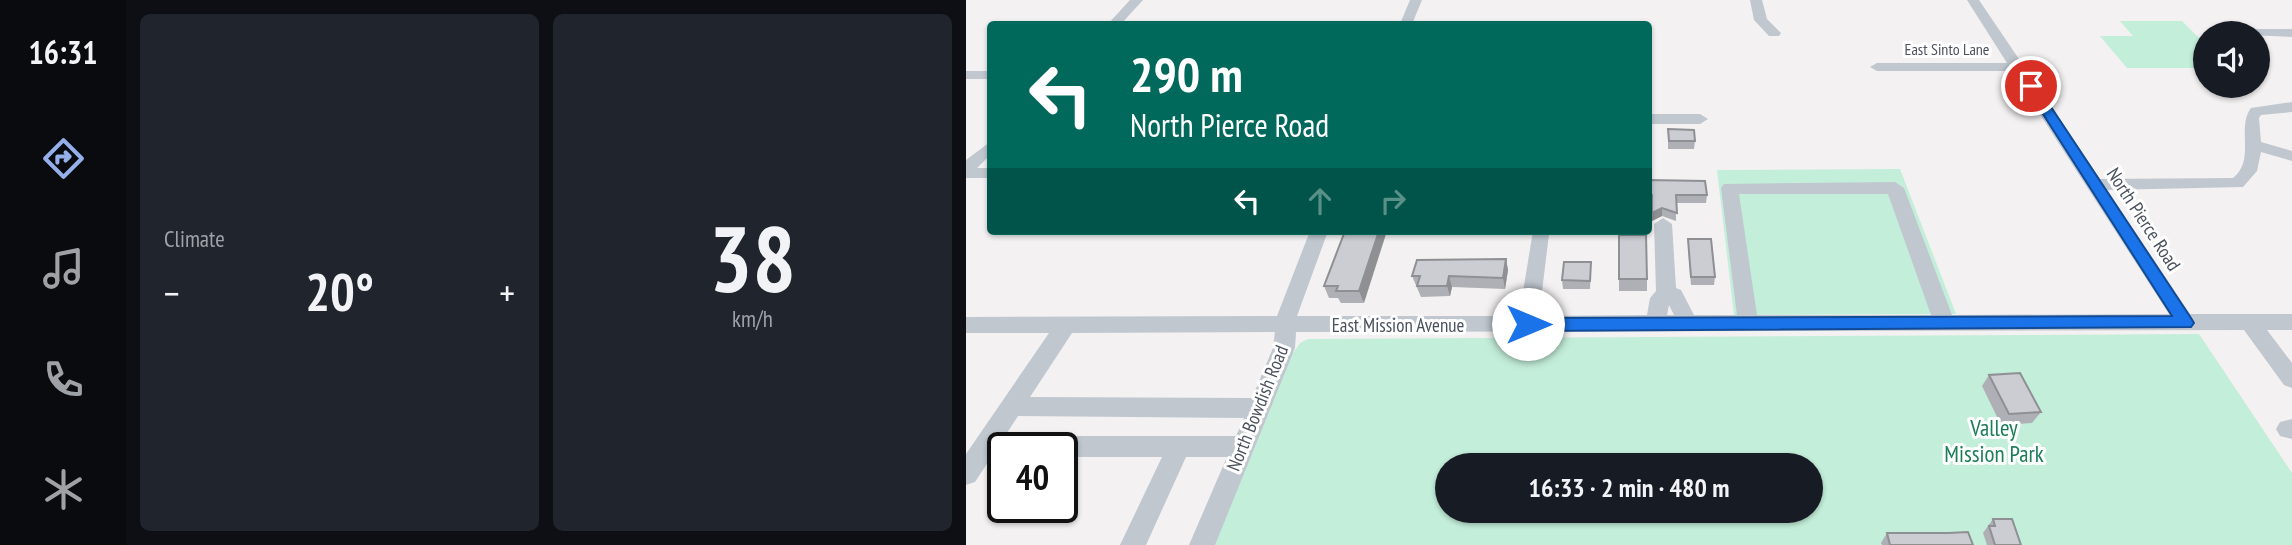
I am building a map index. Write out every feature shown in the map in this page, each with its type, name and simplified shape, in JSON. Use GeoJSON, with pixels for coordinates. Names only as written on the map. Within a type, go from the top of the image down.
{"type":"FeatureCollection","features":[{"type":"Feature","properties":{"kind":"street"},"geometry":{"type":"LineString","coordinates":[[1117,21],[1137,0]]}},
{"type":"Feature","properties":{"kind":"street"},"geometry":{"type":"LineString","coordinates":[[1407,21],[1416,0]]}},
{"type":"Feature","properties":{"kind":"street"},"geometry":{"type":"LineString","coordinates":[[1756,0],[1761,20],[1774,33]]}},
{"type":"Feature","properties":{"kind":"street","name":"North Pierce Road"},"geometry":{"type":"LineString","coordinates":[[1973,0],[2098,185],[2185,323]]}},
{"type":"Feature","properties":{"kind":"street"},"geometry":{"type":"LineString","coordinates":[[2270,33],[2292,33]]}},
{"type":"Feature","properties":{"kind":"street","name":"East Sinto Lane"},"geometry":{"type":"LineString","coordinates":[[1877,67],[2018,66]]}},
{"type":"Feature","properties":{"kind":"street"},"geometry":{"type":"LineString","coordinates":[[966,75],[987,74]]}},
{"type":"Feature","properties":{"kind":"street"},"geometry":{"type":"LineString","coordinates":[[2098,185],[2237,183],[2247,177],[2251,169],[2251,118],[2256,111],[2292,107]]}},
{"type":"Feature","properties":{"kind":"street"},"geometry":{"type":"LineString","coordinates":[[1652,119],[1700,119]]}},
{"type":"Feature","properties":{"kind":"street"},"geometry":{"type":"LineString","coordinates":[[2253,145],[2292,156]]}},
{"type":"Feature","properties":{"kind":"street"},"geometry":{"type":"LineString","coordinates":[[966,171],[987,150]]}},
{"type":"Feature","properties":{"kind":"street"},"geometry":{"type":"LineString","coordinates":[[966,171],[987,173]]}},
{"type":"Feature","properties":{"kind":"street"},"geometry":{"type":"LineString","coordinates":[[1748,324],[1730,188],[1895,188],[1945,324]]}},
{"type":"Feature","properties":{"kind":"street"},"geometry":{"type":"LineString","coordinates":[[1663,224],[1667,294]]}},
{"type":"Feature","properties":{"kind":"street","name":"North Bowdish Road"},"geometry":{"type":"LineString","coordinates":[[1202,545],[1284,348],[1287,308],[1317,235]]}},
{"type":"Feature","properties":{"kind":"street"},"geometry":{"type":"LineString","coordinates":[[1528,324],[1540,235]]}},
{"type":"Feature","properties":{"kind":"street"},"geometry":{"type":"LineString","coordinates":[[1654,324],[1660,298],[1667,294],[1674,295],[1689,324]]}},
{"type":"Feature","properties":{"kind":"street"},"geometry":{"type":"LineString","coordinates":[[2249,322],[2292,379]]}},
{"type":"Feature","properties":{"kind":"street","name":"East Mission Avenue"},"geometry":{"type":"LineString","coordinates":[[966,325],[2292,322]]}},
{"type":"Feature","properties":{"kind":"street"},"geometry":{"type":"LineString","coordinates":[[966,474],[1066,324]]}},
{"type":"Feature","properties":{"kind":"street"},"geometry":{"type":"LineString","coordinates":[[1012,407],[1258,408]]}},
{"type":"Feature","properties":{"kind":"street"},"geometry":{"type":"LineString","coordinates":[[1078,447],[1243,446]]}},
{"type":"Feature","properties":{"kind":"street"},"geometry":{"type":"LineString","coordinates":[[1133,545],[1179,447]]}},
{"type":"Feature","properties":{"kind":"green space"},"geometry":{"type":"Polygon","coordinates":[[[2120,21],[2182,21],[2193,32],[2193,68],[2127,68],[2100,36],[2133,36],[2120,21]]]}},
{"type":"Feature","properties":{"kind":"green space"},"geometry":{"type":"Polygon","coordinates":[[[1900,169],[1956,314],[1734,315],[1717,170],[1900,169]]]}},
{"type":"Feature","properties":{"kind":"green space","name":"Valley Mission Park"},"geometry":{"type":"Polygon","coordinates":[[[2199,334],[2292,473],[2292,545],[1214,545],[1289,359],[1300,343],[1308,339],[2199,334]]]}},
{"type":"Feature","properties":{"kind":"building"},"geometry":{"type":"Polygon","coordinates":[[[1668,129],[1694,130],[1695,141],[1669,141],[1668,129]]]}},
{"type":"Feature","properties":{"kind":"building"},"geometry":{"type":"Polygon","coordinates":[[[1652,180],[1705,181],[1707,195],[1676,195],[1677,213],[1662,208],[1652,213],[1652,180]]]}},
{"type":"Feature","properties":{"kind":"building"},"geometry":{"type":"Polygon","coordinates":[[[1343,235],[1378,235],[1359,291],[1336,291],[1338,286],[1324,286],[1343,235]]]}},
{"type":"Feature","properties":{"kind":"building"},"geometry":{"type":"Polygon","coordinates":[[[1619,235],[1646,235],[1647,279],[1619,279],[1619,235]]]}},
{"type":"Feature","properties":{"kind":"building"},"geometry":{"type":"Polygon","coordinates":[[[1688,239],[1711,239],[1715,277],[1691,277],[1688,239]]]}},
{"type":"Feature","properties":{"kind":"building"},"geometry":{"type":"Polygon","coordinates":[[[1506,259],[1503,278],[1449,276],[1447,286],[1417,286],[1420,276],[1412,276],[1417,260],[1506,259]]]}},
{"type":"Feature","properties":{"kind":"building"},"geometry":{"type":"Polygon","coordinates":[[[1564,262],[1591,262],[1590,281],[1562,280],[1564,262]]]}},
{"type":"Feature","properties":{"kind":"building"},"geometry":{"type":"Polygon","coordinates":[[[2020,373],[2041,412],[2009,414],[1989,375],[2020,373]]]}},
{"type":"Feature","properties":{"kind":"building"},"geometry":{"type":"Polygon","coordinates":[[[1993,519],[2012,519],[2021,545],[1995,545],[1989,526],[1995,526],[1993,519]]]}},
{"type":"Feature","properties":{"kind":"building"},"geometry":{"type":"Polygon","coordinates":[[[1968,532],[1973,545],[1890,545],[1887,533],[1949,533],[1968,532]]]}},
{"type":"Feature","properties":{"kind":"route"},"geometry":{"type":"LineString","coordinates":[[1528,324],[2185,323],[2098,185],[2031,86]]}}]}
